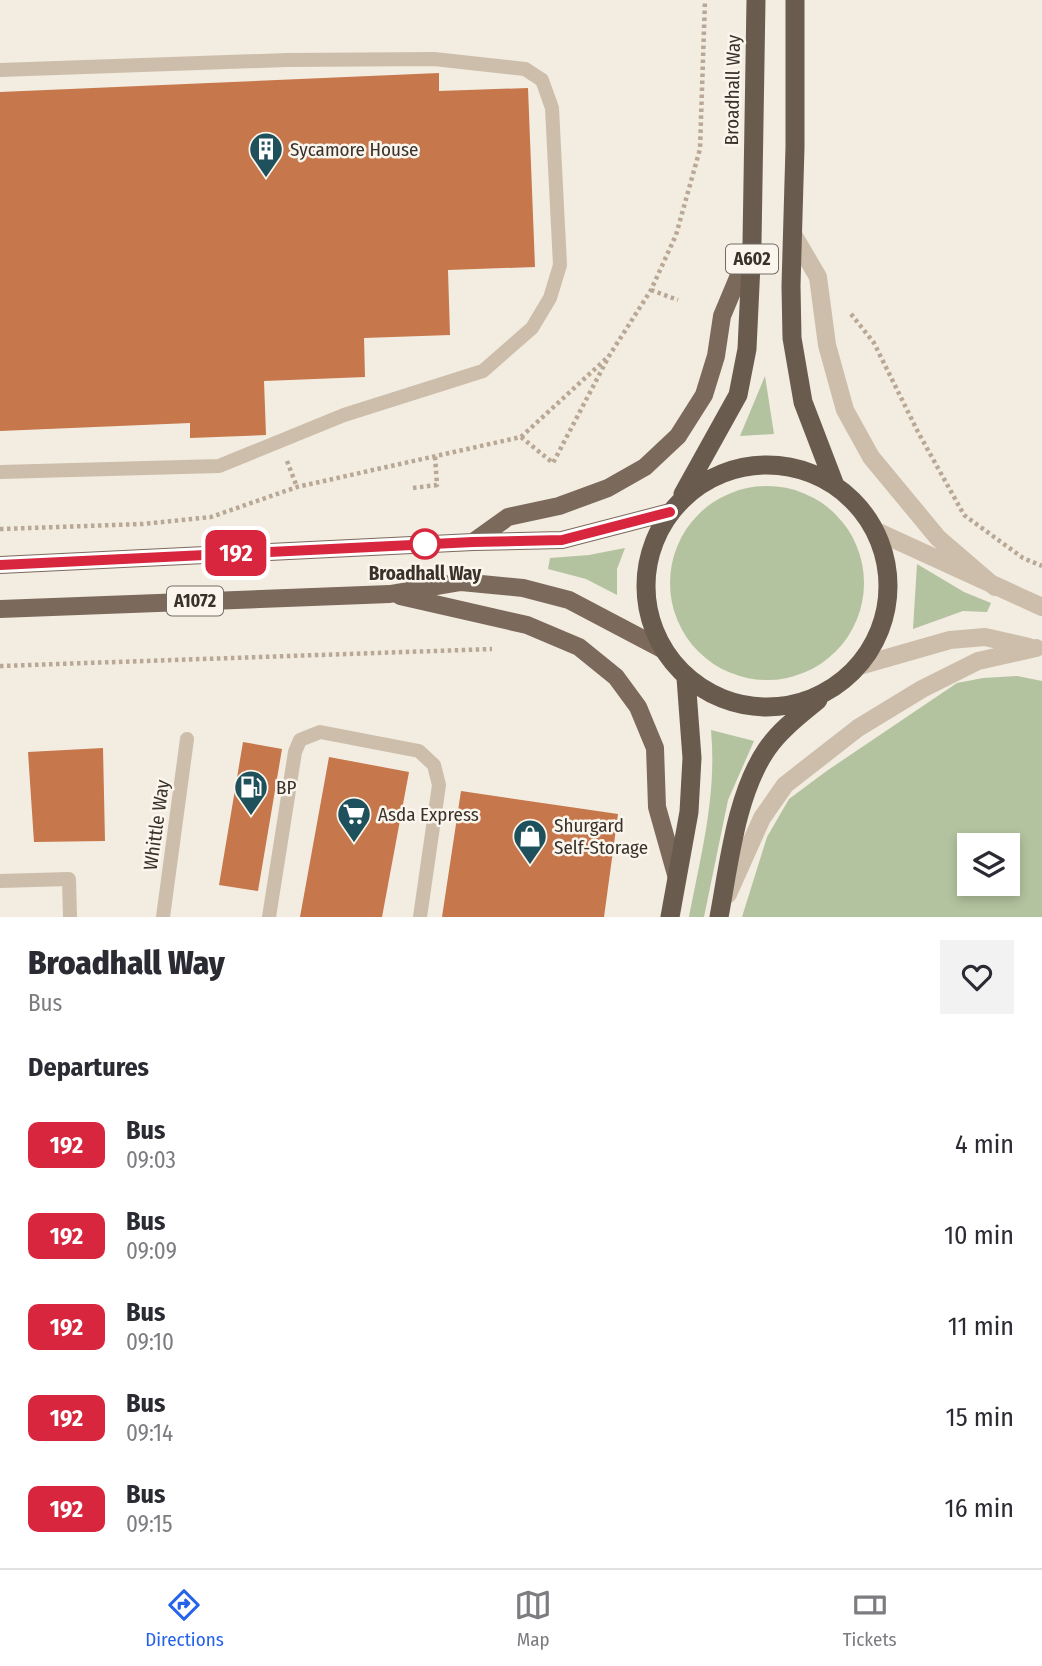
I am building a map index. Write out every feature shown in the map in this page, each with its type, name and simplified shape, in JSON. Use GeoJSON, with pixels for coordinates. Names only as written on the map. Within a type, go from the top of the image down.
{"type":"FeatureCollection","features":[{"type":"Feature","properties":{"kind":"highway","name":"Broadhall Way"},"geometry":{"type":"LineString","coordinates":[[674,506],[738,395],[747,349],[752,243],[756,0]]}},
{"type":"Feature","properties":{"kind":"highway","name":"A602"},"geometry":{"type":"LineString","coordinates":[[795,0],[792,338],[803,402],[834,483]]}},
{"type":"Feature","properties":{"kind":"highway"},"geometry":{"type":"LineString","coordinates":[[719,916],[738,824],[750,782],[767,749],[793,721],[835,686],[859,666],[878,636],[888,601],[887,565],[876,531],[865,513],[834,483],[795,467],[753,464],[713,476],[674,506],[652,543],[645,579],[648,615],[662,649],[686,678],[720,699],[759,708],[799,704],[835,686]]}},
{"type":"Feature","properties":{"kind":"highway"},"geometry":{"type":"LineString","coordinates":[[670,917],[690,812],[692,758],[686,678]]}},
{"type":"Feature","properties":{"kind":"main road"},"geometry":{"type":"LineString","coordinates":[[473,542],[508,517],[559,506],[608,488],[646,467],[678,436],[704,395],[716,356],[722,316],[752,243]]}},
{"type":"Feature","properties":{"kind":"main road"},"geometry":{"type":"LineString","coordinates":[[0,565],[562,540],[674,506]]}},
{"type":"Feature","properties":{"kind":"main road","name":"A1072"},"geometry":{"type":"LineString","coordinates":[[0,609],[390,594],[461,582],[523,588],[569,600],[662,649]]}},
{"type":"Feature","properties":{"kind":"main road"},"geometry":{"type":"LineString","coordinates":[[390,594],[527,625],[579,647],[617,677],[638,707],[655,748],[657,807],[678,881]]}},
{"type":"Feature","properties":{"kind":"street"},"geometry":{"type":"LineString","coordinates":[[794,236],[818,277],[827,345],[845,410],[871,457],[937,538],[995,587]]}},
{"type":"Feature","properties":{"kind":"street"},"geometry":{"type":"LineString","coordinates":[[876,531],[1042,607]]}},
{"type":"Feature","properties":{"kind":"street"},"geometry":{"type":"LineString","coordinates":[[859,666],[950,640],[985,637],[1039,648]]}},
{"type":"Feature","properties":{"kind":"street"},"geometry":{"type":"LineString","coordinates":[[719,916],[762,818],[785,786],[858,728],[922,689],[978,661],[1039,648]]}},
{"type":"Feature","properties":{"kind":"lane"},"geometry":{"type":"LineString","coordinates":[[0,70],[288,60],[420,59],[525,69],[542,80],[552,108],[559,265],[550,299],[532,328],[482,371],[344,415],[219,466],[0,472]]}},
{"type":"Feature","properties":{"kind":"lane"},"geometry":{"type":"LineString","coordinates":[[269,917],[295,752],[300,740],[320,732],[419,751],[434,765],[439,785],[420,917]]}},
{"type":"Feature","properties":{"kind":"lane","name":"Whittle Way"},"geometry":{"type":"LineString","coordinates":[[163,917],[187,739]]}},
{"type":"Feature","properties":{"kind":"lane"},"geometry":{"type":"LineString","coordinates":[[0,881],[69,879],[70,917]]}},
{"type":"Feature","properties":{"kind":"path"},"geometry":{"type":"LineString","coordinates":[[520,437],[553,463],[610,356],[651,290],[676,235],[700,149],[705,0]]}},
{"type":"Feature","properties":{"kind":"path"},"geometry":{"type":"LineString","coordinates":[[651,290],[678,300]]}},
{"type":"Feature","properties":{"kind":"path"},"geometry":{"type":"LineString","coordinates":[[851,314],[874,343],[918,432],[964,514],[1023,558],[1042,566]]}},
{"type":"Feature","properties":{"kind":"path"},"geometry":{"type":"LineString","coordinates":[[0,529],[143,524],[211,517],[297,486],[520,437],[610,356]]}},
{"type":"Feature","properties":{"kind":"path"},"geometry":{"type":"LineString","coordinates":[[413,488],[437,485],[435,456]]}},
{"type":"Feature","properties":{"kind":"path"},"geometry":{"type":"LineString","coordinates":[[287,463],[297,486]]}},
{"type":"Feature","properties":{"kind":"path"},"geometry":{"type":"LineString","coordinates":[[0,666],[492,649]]}},
{"type":"Feature","properties":{"kind":"green space"},"geometry":{"type":"Polygon","coordinates":[[[765,376],[774,434],[740,436],[765,376]]]}},
{"type":"Feature","properties":{"kind":"green space"},"geometry":{"type":"Polygon","coordinates":[[[767,486],[804,493],[836,514],[857,546],[864,583],[857,620],[836,652],[804,673],[767,680],[730,673],[698,652],[677,620],[670,583],[677,546],[698,514],[730,493],[767,486]]]}},
{"type":"Feature","properties":{"kind":"green space"},"geometry":{"type":"Polygon","coordinates":[[[625,548],[617,569],[617,595],[586,579],[548,569],[550,558],[589,555],[625,548]]]}},
{"type":"Feature","properties":{"kind":"green space"},"geometry":{"type":"Polygon","coordinates":[[[917,564],[964,592],[991,603],[987,612],[963,611],[913,629],[917,564]]]}},
{"type":"Feature","properties":{"kind":"green space"},"geometry":{"type":"Polygon","coordinates":[[[1017,676],[1042,681],[1042,917],[742,917],[767,837],[789,799],[957,683],[1017,676]]]}},
{"type":"Feature","properties":{"kind":"green space"},"geometry":{"type":"Polygon","coordinates":[[[711,730],[754,741],[728,800],[704,917],[689,917],[710,801],[711,730]]]}},
{"type":"Feature","properties":{"kind":"building","name":"Sycamore House"},"geometry":{"type":"Polygon","coordinates":[[[439,73],[439,91],[528,88],[535,267],[448,270],[450,335],[364,338],[365,377],[264,381],[266,435],[190,438],[190,423],[0,431],[0,92],[439,73]]]}},
{"type":"Feature","properties":{"kind":"building","name":"BP"},"geometry":{"type":"Polygon","coordinates":[[[243,742],[282,749],[258,891],[219,885],[243,742]]]}},
{"type":"Feature","properties":{"kind":"building"},"geometry":{"type":"Polygon","coordinates":[[[103,748],[105,841],[34,842],[28,752],[103,748]]]}},
{"type":"Feature","properties":{"kind":"building","name":"Asda Express"},"geometry":{"type":"Polygon","coordinates":[[[329,757],[409,772],[382,917],[300,917],[329,757]]]}},
{"type":"Feature","properties":{"kind":"building","name":"Shurgard Self-Storage"},"geometry":{"type":"Polygon","coordinates":[[[461,791],[618,814],[604,917],[442,917],[461,791]]]}},
{"type":"Feature","properties":{"kind":"bus line","name":"192"},"geometry":{"type":"LineString","coordinates":[[0,565],[562,540],[670,512]]}},
{"type":"Feature","properties":{"kind":"place","name":"Sycamore House"},"geometry":{"type":"Point","coordinates":[266,179]}},
{"type":"Feature","properties":{"kind":"place","name":"Broadhall Way"},"geometry":{"type":"Point","coordinates":[425,544]}},
{"type":"Feature","properties":{"kind":"place","name":"BP"},"geometry":{"type":"Point","coordinates":[251,817]}},
{"type":"Feature","properties":{"kind":"place","name":"Asda Express"},"geometry":{"type":"Point","coordinates":[354,844]}},
{"type":"Feature","properties":{"kind":"place","name":"Shurgard Self-Storage"},"geometry":{"type":"Point","coordinates":[530,866]}}]}
